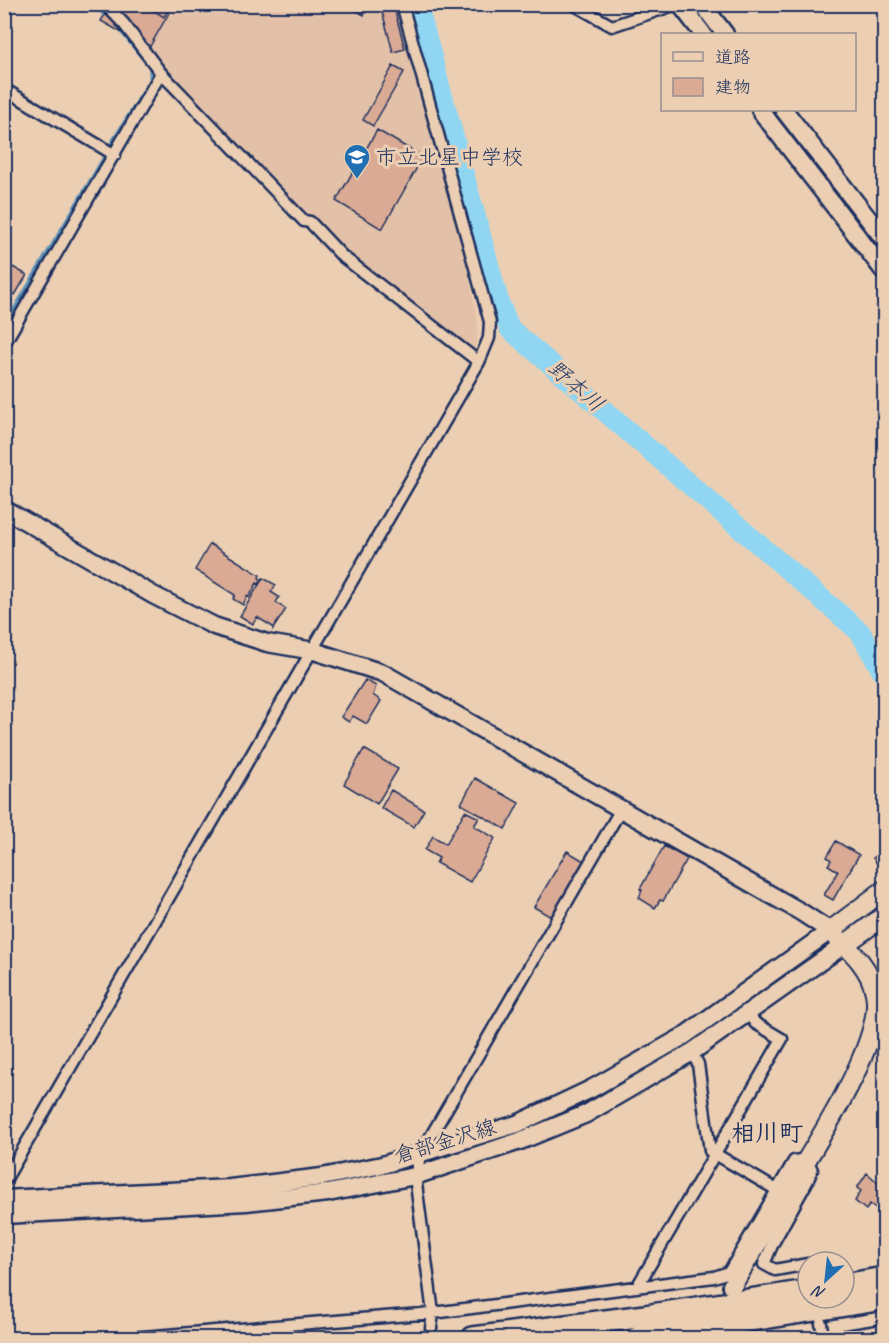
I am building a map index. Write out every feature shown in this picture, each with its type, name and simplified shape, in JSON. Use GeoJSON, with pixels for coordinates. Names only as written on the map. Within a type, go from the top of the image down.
{"type":"FeatureCollection","features":[{"type":"Feature","properties":{"kind":"highway"},"geometry":{"type":"LineString","coordinates":[[856,1283],[885,1278]]}},
{"type":"Feature","properties":{"kind":"highway"},"geometry":{"type":"LineString","coordinates":[[473,1338],[645,1316],[796,1293]]}},
{"type":"Feature","properties":{"kind":"highway"},"geometry":{"type":"LineString","coordinates":[[637,1338],[885,1299]]}},
{"type":"Feature","properties":{"kind":"main road"},"geometry":{"type":"LineString","coordinates":[[679,4],[702,33]]}},
{"type":"Feature","properties":{"kind":"main road"},"geometry":{"type":"LineString","coordinates":[[702,4],[724,33]]}},
{"type":"Feature","properties":{"kind":"main road"},"geometry":{"type":"LineString","coordinates":[[761,111],[885,271]]}},
{"type":"Feature","properties":{"kind":"main road"},"geometry":{"type":"LineString","coordinates":[[785,111],[885,239]]}},
{"type":"Feature","properties":{"kind":"main road"},"geometry":{"type":"LineString","coordinates":[[4,509],[153,595],[214,626],[267,643],[314,651],[383,673],[801,912],[830,931],[858,957],[878,980],[875,993],[876,1008],[860,1063],[807,1159],[732,1286]]}},
{"type":"Feature","properties":{"kind":"main road"},"geometry":{"type":"LineString","coordinates":[[830,931],[885,890]]}},
{"type":"Feature","properties":{"kind":"main road"},"geometry":{"type":"LineString","coordinates":[[844,945],[885,916]]}},
{"type":"Feature","properties":{"kind":"main road","name":"倉部金沢線"},"geometry":{"type":"LineString","coordinates":[[4,1199],[230,1188],[322,1177],[382,1165],[517,1124],[591,1089],[684,1036],[830,931]]}},
{"type":"Feature","properties":{"kind":"main road","name":"倉部金沢線"},"geometry":{"type":"LineString","coordinates":[[4,1215],[246,1202],[328,1192],[415,1176],[520,1141],[586,1114],[692,1052],[844,945]]}},
{"type":"Feature","properties":{"kind":"street"},"geometry":{"type":"LineString","coordinates":[[105,4],[124,24],[161,73],[304,221],[310,222],[342,256],[479,362]]}},
{"type":"Feature","properties":{"kind":"street"},"geometry":{"type":"LineString","coordinates":[[4,1182],[314,651],[479,362],[489,338],[490,322],[402,4]]}},
{"type":"Feature","properties":{"kind":"street"},"geometry":{"type":"LineString","coordinates":[[573,4],[612,26],[679,4]]}},
{"type":"Feature","properties":{"kind":"street"},"geometry":{"type":"LineString","coordinates":[[4,344],[161,73]]}},
{"type":"Feature","properties":{"kind":"street"},"geometry":{"type":"LineString","coordinates":[[4,89],[115,154]]}},
{"type":"Feature","properties":{"kind":"street"},"geometry":{"type":"LineString","coordinates":[[431,1328],[433,1313],[415,1176],[421,1153],[621,809]]}},
{"type":"Feature","properties":{"kind":"street"},"geometry":{"type":"LineString","coordinates":[[637,1287],[782,1039],[755,1023],[748,1013]]}},
{"type":"Feature","properties":{"kind":"street"},"geometry":{"type":"LineString","coordinates":[[692,1052],[698,1064],[710,1151],[777,1190]]}},
{"type":"Feature","properties":{"kind":"street"},"geometry":{"type":"LineString","coordinates":[[130,1338],[433,1313],[714,1277],[729,1272],[794,1161],[807,1159],[812,1170],[764,1264],[775,1270],[796,1266]]}},
{"type":"Feature","properties":{"kind":"street"},"geometry":{"type":"LineString","coordinates":[[821,1323],[823,1338]]}},
{"type":"Feature","properties":{"kind":"street"},"geometry":{"type":"LineString","coordinates":[[834,1338],[885,1330]]}},
{"type":"Feature","properties":{"kind":"shaded area","name":"市立北星中学校"},"geometry":{"type":"Polygon","coordinates":[[[110,5],[395,5],[467,264],[478,322],[476,350],[472,351],[351,257],[311,216],[306,216],[165,73],[110,5]]]}},
{"type":"Feature","properties":{"kind":"building"},"geometry":{"type":"Polygon","coordinates":[[[111,4],[174,4],[149,48],[101,21],[111,4]]]}},
{"type":"Feature","properties":{"kind":"building"},"geometry":{"type":"Polygon","coordinates":[[[143,4],[171,4],[164,17],[143,4]]]}},
{"type":"Feature","properties":{"kind":"building"},"geometry":{"type":"Polygon","coordinates":[[[344,4],[370,4],[364,15],[344,4]]]}},
{"type":"Feature","properties":{"kind":"building"},"geometry":{"type":"Polygon","coordinates":[[[345,4],[368,4],[362,14],[345,4]]]}},
{"type":"Feature","properties":{"kind":"building"},"geometry":{"type":"Polygon","coordinates":[[[380,4],[393,4],[405,49],[393,52],[380,4]]]}},
{"type":"Feature","properties":{"kind":"building"},"geometry":{"type":"Polygon","coordinates":[[[393,66],[404,72],[373,126],[363,120],[393,66]]]}},
{"type":"Feature","properties":{"kind":"building"},"geometry":{"type":"Polygon","coordinates":[[[377,130],[423,157],[382,229],[336,201],[377,130]]]}},
{"type":"Feature","properties":{"kind":"building"},"geometry":{"type":"Polygon","coordinates":[[[4,262],[27,275],[15,295],[4,289],[4,262]]]}},
{"type":"Feature","properties":{"kind":"building"},"geometry":{"type":"Polygon","coordinates":[[[210,544],[260,575],[259,578],[262,580],[259,584],[257,583],[249,597],[247,596],[243,605],[233,599],[235,595],[195,570],[210,544]]]}},
{"type":"Feature","properties":{"kind":"building"},"geometry":{"type":"Polygon","coordinates":[[[263,578],[276,585],[271,592],[279,597],[276,603],[286,609],[273,629],[257,617],[253,624],[240,616],[263,578]]]}},
{"type":"Feature","properties":{"kind":"building"},"geometry":{"type":"Polygon","coordinates":[[[365,680],[376,686],[373,695],[381,701],[367,724],[353,716],[349,722],[341,717],[365,680]]]}},
{"type":"Feature","properties":{"kind":"building"},"geometry":{"type":"Polygon","coordinates":[[[364,749],[398,769],[377,804],[344,784],[364,749]]]}},
{"type":"Feature","properties":{"kind":"building"},"geometry":{"type":"Polygon","coordinates":[[[475,778],[519,803],[505,829],[461,804],[475,778]]]}},
{"type":"Feature","properties":{"kind":"building"},"geometry":{"type":"Polygon","coordinates":[[[475,778],[519,803],[505,829],[461,804],[475,778]]]}},
{"type":"Feature","properties":{"kind":"building"},"geometry":{"type":"Polygon","coordinates":[[[391,790],[424,810],[414,827],[381,808],[391,790]]]}},
{"type":"Feature","properties":{"kind":"building"},"geometry":{"type":"Polygon","coordinates":[[[465,811],[479,818],[474,826],[495,838],[470,882],[436,863],[439,858],[425,850],[433,836],[446,844],[465,811]]]}},
{"type":"Feature","properties":{"kind":"building"},"geometry":{"type":"Polygon","coordinates":[[[836,841],[859,855],[833,900],[824,895],[838,871],[828,865],[831,860],[827,857],[836,841]]]}},
{"type":"Feature","properties":{"kind":"building"},"geometry":{"type":"Polygon","coordinates":[[[664,846],[687,859],[663,901],[660,900],[655,908],[639,898],[642,890],[640,889],[664,846]]]}},
{"type":"Feature","properties":{"kind":"building"},"geometry":{"type":"Polygon","coordinates":[[[664,846],[687,859],[663,901],[660,900],[655,908],[639,898],[642,890],[640,889],[664,846]]]}},
{"type":"Feature","properties":{"kind":"building"},"geometry":{"type":"Polygon","coordinates":[[[884,849],[884,872],[873,858],[884,849]]]}},
{"type":"Feature","properties":{"kind":"building"},"geometry":{"type":"Polygon","coordinates":[[[567,851],[584,861],[551,917],[534,907],[567,851]]]}},
{"type":"Feature","properties":{"kind":"building"},"geometry":{"type":"Polygon","coordinates":[[[867,1173],[883,1187],[884,1184],[884,1204],[880,1211],[870,1204],[866,1210],[855,1201],[861,1191],[857,1188],[867,1173]]]}},
{"type":"Feature","properties":{"kind":"waterway"},"geometry":{"type":"LineString","coordinates":[[93,4],[108,18]]}},
{"type":"Feature","properties":{"kind":"waterway","name":"野本川"},"geometry":{"type":"LineString","coordinates":[[417,4],[499,303],[510,329],[860,632],[884,674]]}},
{"type":"Feature","properties":{"kind":"waterway"},"geometry":{"type":"LineString","coordinates":[[111,144],[151,80],[150,67],[120,30]]}},
{"type":"Feature","properties":{"kind":"waterway"},"geometry":{"type":"LineString","coordinates":[[4,327],[105,156]]}},
{"type":"Feature","properties":{"kind":"place","name":"市立北星中学校"},"geometry":{"type":"Point","coordinates":[357,180]}},
{"type":"Feature","properties":{"kind":"district","name":"相川町"},"geometry":{"type":"Point","coordinates":[767,1133]}}]}
